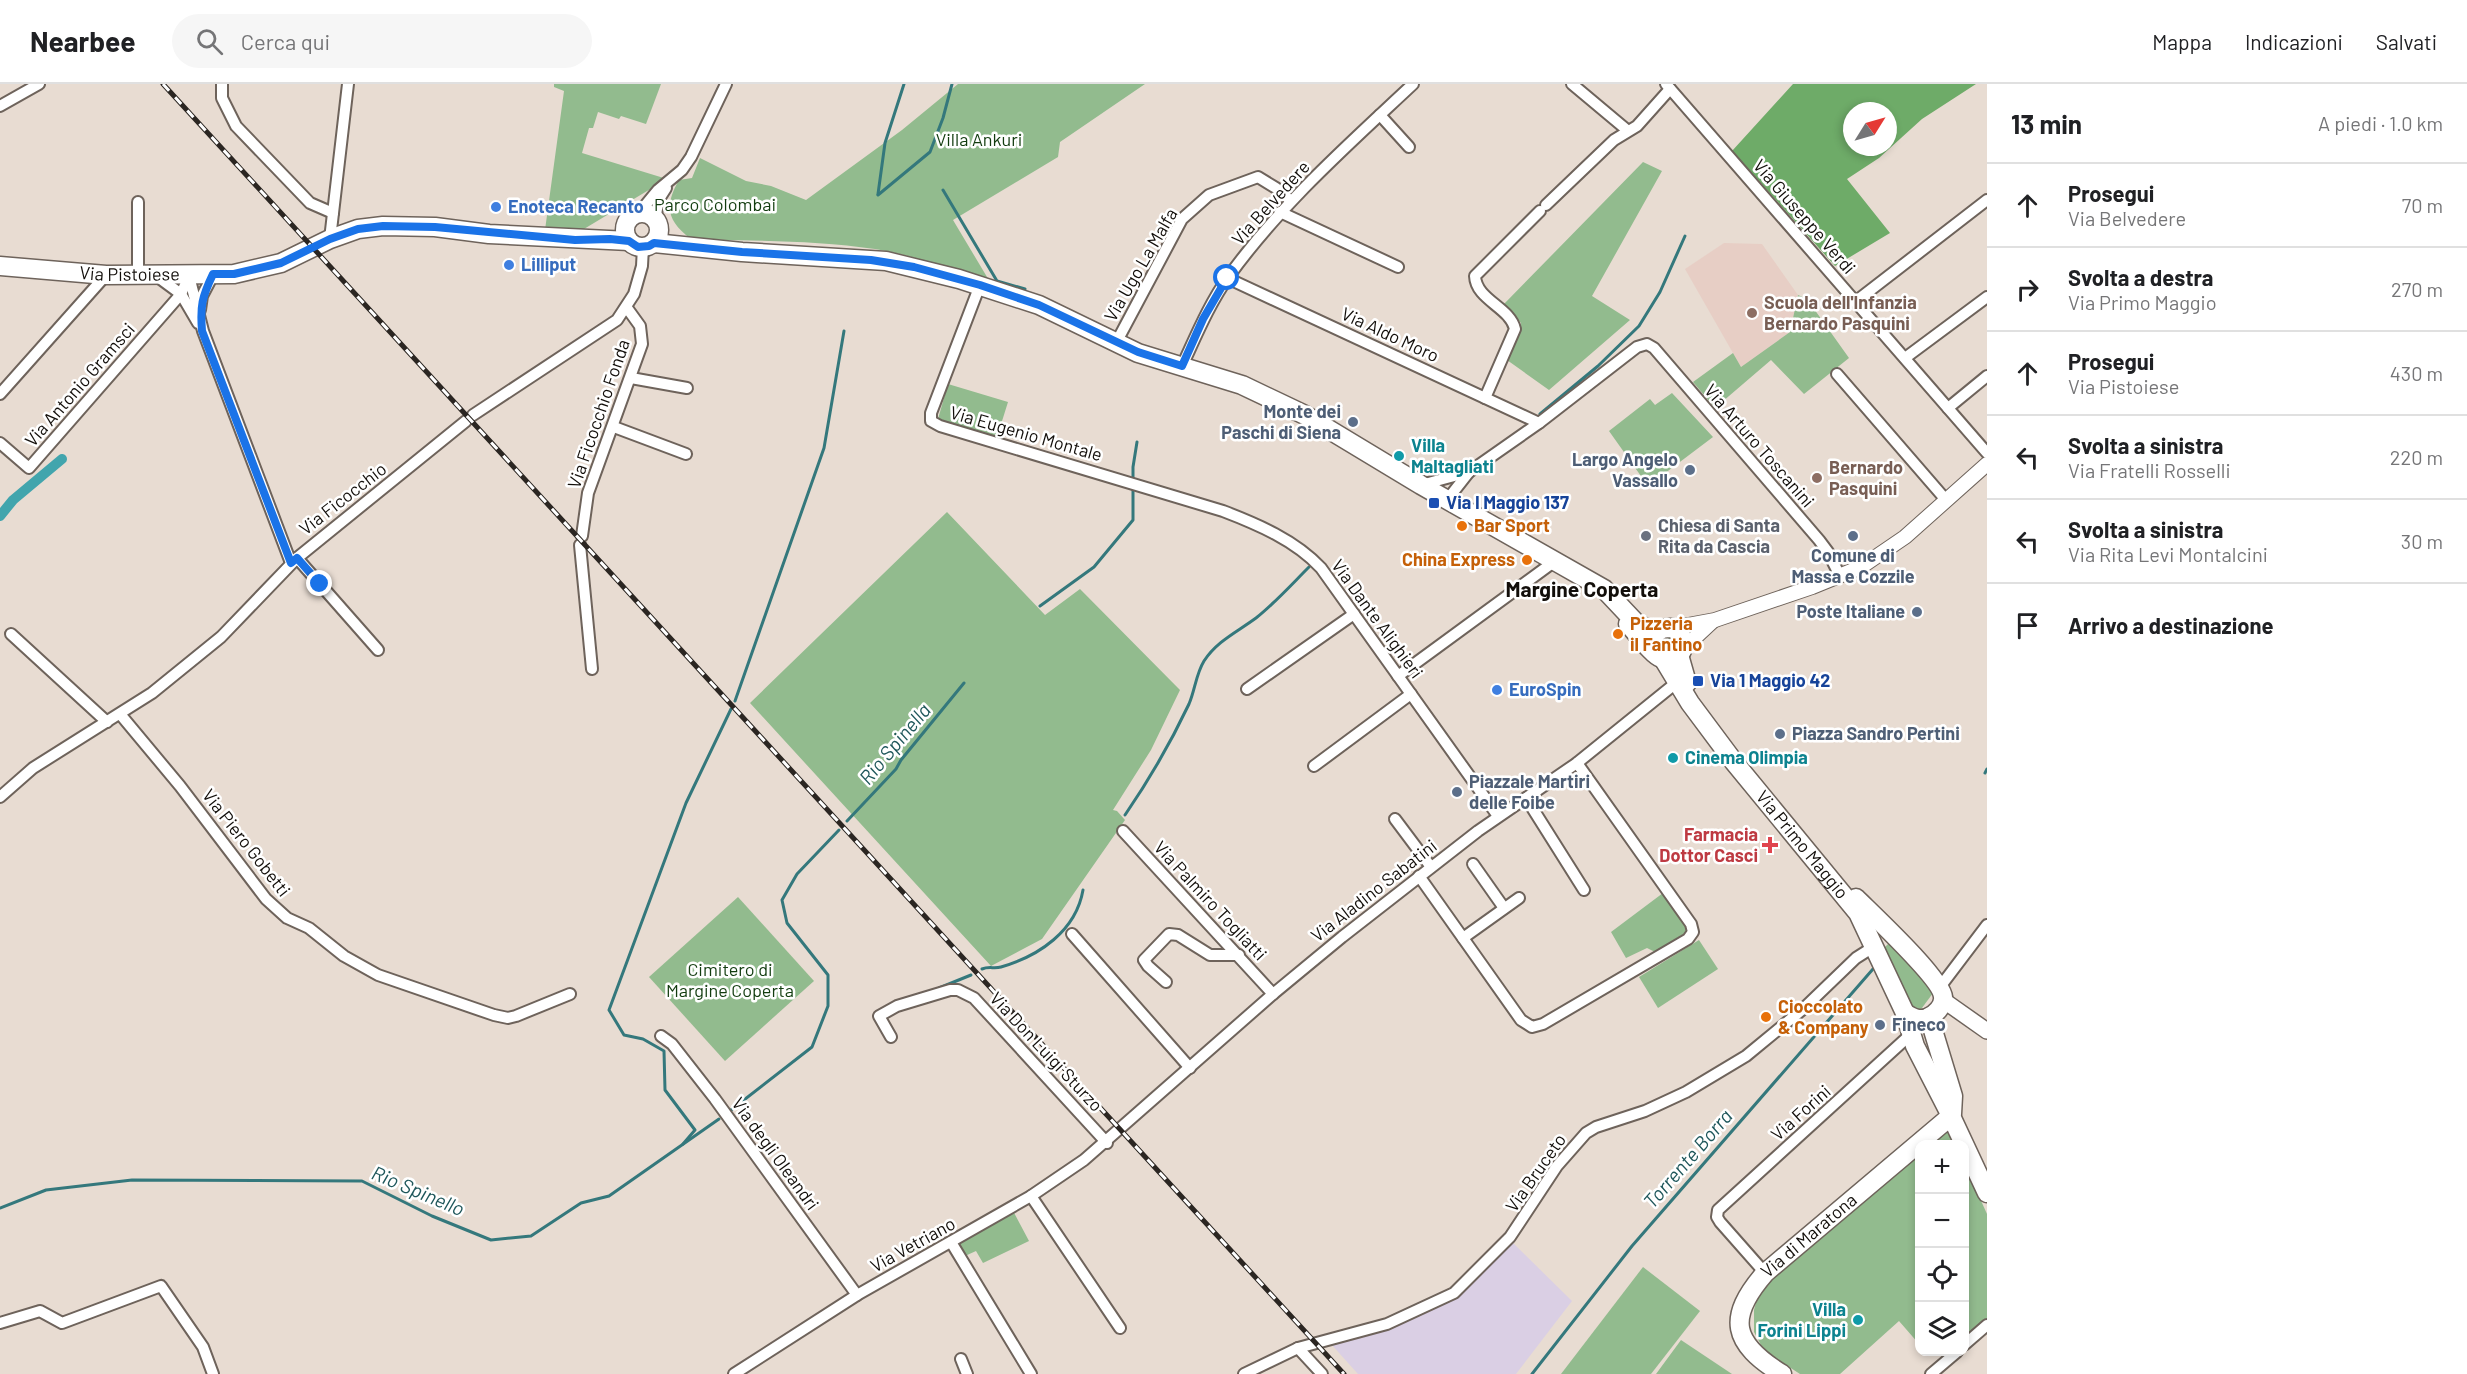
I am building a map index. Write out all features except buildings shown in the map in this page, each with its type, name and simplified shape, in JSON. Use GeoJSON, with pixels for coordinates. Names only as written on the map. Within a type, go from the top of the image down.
{"type":"FeatureCollection","features":[{"type":"Feature","properties":{"kind":"main road","name":"Via Pistoiese"},"geometry":{"type":"LineString","coordinates":[[0,266],[106,275],[234,274],[281,263],[330,239],[358,229],[383,226],[435,227],[575,240],[644,230]]}},
{"type":"Feature","properties":{"kind":"main road"},"geometry":{"type":"LineString","coordinates":[[644,230],[669,237],[684,246],[892,262],[980,285],[1039,305],[1150,357],[1242,384],[1305,415],[1421,485],[1607,591],[1637,624],[1668,646]]}},
{"type":"Feature","properties":{"kind":"main road","name":"Via Primo Maggio"},"geometry":{"type":"LineString","coordinates":[[1668,646],[1676,683],[1734,762],[1858,913],[1910,1024],[1910,1035],[1943,1103],[1952,1116],[1987,1192]]}},
{"type":"Feature","properties":{"kind":"main road","name":"Via Primo Maggio"},"geometry":{"type":"LineString","coordinates":[[1668,646],[1684,679],[1724,735],[1834,874],[1893,935],[1942,994]]}},
{"type":"Feature","properties":{"kind":"main road"},"geometry":{"type":"LineString","coordinates":[[1874,947],[1886,935],[1893,935]]}},
{"type":"Feature","properties":{"kind":"main road"},"geometry":{"type":"LineString","coordinates":[[1905,1013],[1915,1018],[1929,1017],[1937,1011],[1942,994],[1987,1031]]}},
{"type":"Feature","properties":{"kind":"main road"},"geometry":{"type":"LineString","coordinates":[[1929,1017],[1953,1096],[1952,1116]]}},
{"type":"Feature","properties":{"kind":"main road","name":"Via di Maratona"},"geometry":{"type":"LineString","coordinates":[[1782,1374],[1752,1352],[1746,1343],[1740,1325],[1741,1307],[1745,1298],[1765,1273],[1952,1116]]}},
{"type":"Feature","properties":{"kind":"street"},"geometry":{"type":"LineString","coordinates":[[0,106],[39,84]]}},
{"type":"Feature","properties":{"kind":"street"},"geometry":{"type":"LineString","coordinates":[[222,84],[222,98],[236,126],[310,203],[333,213]]}},
{"type":"Feature","properties":{"kind":"street"},"geometry":{"type":"LineString","coordinates":[[330,239],[348,84]]}},
{"type":"Feature","properties":{"kind":"street"},"geometry":{"type":"LineString","coordinates":[[644,230],[658,190],[682,170],[695,152],[726,84]]}},
{"type":"Feature","properties":{"kind":"street","name":"Via Belvedere"},"geometry":{"type":"LineString","coordinates":[[1182,366],[1203,319],[1227,278],[1280,212],[1413,84]]}},
{"type":"Feature","properties":{"kind":"street"},"geometry":{"type":"LineString","coordinates":[[1572,84],[1627,130]]}},
{"type":"Feature","properties":{"kind":"street"},"geometry":{"type":"LineString","coordinates":[[1485,398],[1515,329],[1510,318],[1478,288],[1475,276],[1614,140],[1637,126],[1668,86]]}},
{"type":"Feature","properties":{"kind":"street","name":"Via Giuseppe Verdi"},"geometry":{"type":"LineString","coordinates":[[1668,86],[1987,453]]}},
{"type":"Feature","properties":{"kind":"street"},"geometry":{"type":"LineString","coordinates":[[1380,115],[1409,147]]}},
{"type":"Feature","properties":{"kind":"street","name":"Via Ugo La Malfa"},"geometry":{"type":"LineString","coordinates":[[1116,343],[1182,219],[1209,195],[1258,177],[1291,201]]}},
{"type":"Feature","properties":{"kind":"street","name":"Via Ficocchio"},"geometry":{"type":"LineString","coordinates":[[0,797],[33,768],[152,693],[221,637],[294,560],[470,418],[613,323],[627,308],[638,284],[642,266],[644,230],[669,183]]}},
{"type":"Feature","properties":{"kind":"street"},"geometry":{"type":"LineString","coordinates":[[1855,302],[1987,200]]}},
{"type":"Feature","properties":{"kind":"street"},"geometry":{"type":"LineString","coordinates":[[138,202],[147,275],[181,294],[202,331],[294,560],[378,650]]}},
{"type":"Feature","properties":{"kind":"street"},"geometry":{"type":"LineString","coordinates":[[1280,212],[1398,267]]}},
{"type":"Feature","properties":{"kind":"street"},"geometry":{"type":"LineString","coordinates":[[202,331],[200,310],[202,296],[213,274]]}},
{"type":"Feature","properties":{"kind":"street"},"geometry":{"type":"LineString","coordinates":[[0,394],[106,275]]}},
{"type":"Feature","properties":{"kind":"street"},"geometry":{"type":"LineString","coordinates":[[181,294],[189,276]]}},
{"type":"Feature","properties":{"kind":"street"},"geometry":{"type":"LineString","coordinates":[[189,276],[202,331]]}},
{"type":"Feature","properties":{"kind":"street","name":"Via Aldo Moro"},"geometry":{"type":"LineString","coordinates":[[1227,278],[1539,423]]}},
{"type":"Feature","properties":{"kind":"street","name":"Via Eugenio Montale"},"geometry":{"type":"LineString","coordinates":[[980,285],[931,413],[931,421],[940,426],[1148,487]]}},
{"type":"Feature","properties":{"kind":"street","name":"Via Antonio Gramsci"},"geometry":{"type":"LineString","coordinates":[[0,443],[29,468],[181,294]]}},
{"type":"Feature","properties":{"kind":"street"},"geometry":{"type":"LineString","coordinates":[[1905,358],[1987,297]]}},
{"type":"Feature","properties":{"kind":"street","name":"Via Ficocchio Fonda"},"geometry":{"type":"LineString","coordinates":[[592,669],[581,541],[587,498],[614,428],[643,338],[640,326],[627,308]]}},
{"type":"Feature","properties":{"kind":"street","name":"Via Arturo Toscanini"},"geometry":{"type":"LineString","coordinates":[[1539,423],[1638,347],[1647,344],[1654,348],[1819,540],[1840,576]]}},
{"type":"Feature","properties":{"kind":"street"},"geometry":{"type":"LineString","coordinates":[[1837,374],[1947,500]]}},
{"type":"Feature","properties":{"kind":"street"},"geometry":{"type":"LineString","coordinates":[[1948,408],[1987,376]]}},
{"type":"Feature","properties":{"kind":"street"},"geometry":{"type":"LineString","coordinates":[[631,378],[687,387]]}},
{"type":"Feature","properties":{"kind":"street"},"geometry":{"type":"LineString","coordinates":[[1447,500],[1469,472],[1539,423]]}},
{"type":"Feature","properties":{"kind":"street"},"geometry":{"type":"LineString","coordinates":[[614,428],[686,454]]}},
{"type":"Feature","properties":{"kind":"street"},"geometry":{"type":"LineString","coordinates":[[1668,646],[1715,620],[1856,569],[1917,527],[1987,464]]}},
{"type":"Feature","properties":{"kind":"street"},"geometry":{"type":"LineString","coordinates":[[1421,485],[1469,472]]}},
{"type":"Feature","properties":{"kind":"street","name":"Via Dante Alighieri"},"geometry":{"type":"LineString","coordinates":[[1148,487],[1223,511],[1275,534],[1315,562],[1498,816]]}},
{"type":"Feature","properties":{"kind":"street"},"geometry":{"type":"LineString","coordinates":[[1398,676],[1555,561]]}},
{"type":"Feature","properties":{"kind":"street"},"geometry":{"type":"LineString","coordinates":[[1247,689],[1354,614]]}},
{"type":"Feature","properties":{"kind":"street"},"geometry":{"type":"LineString","coordinates":[[1668,646],[1715,620]]}},
{"type":"Feature","properties":{"kind":"street"},"geometry":{"type":"LineString","coordinates":[[11,634],[107,722]]}},
{"type":"Feature","properties":{"kind":"street","name":"Via Aladino Sabatini"},"geometry":{"type":"LineString","coordinates":[[1107,1143],[1273,994],[1419,876],[1498,816],[1577,763],[1676,683]]}},
{"type":"Feature","properties":{"kind":"street"},"geometry":{"type":"LineString","coordinates":[[1314,766],[1411,694]]}},
{"type":"Feature","properties":{"kind":"street","name":"Via Piero Gobetti"},"geometry":{"type":"LineString","coordinates":[[120,714],[180,786],[267,899],[286,918],[309,928],[344,956],[378,975],[508,1018],[570,993]]}},
{"type":"Feature","properties":{"kind":"street"},"geometry":{"type":"LineString","coordinates":[[1419,876],[1524,1023],[1535,1027],[1680,944],[1692,934],[1691,924],[1577,763]]}},
{"type":"Feature","properties":{"kind":"street"},"geometry":{"type":"LineString","coordinates":[[1526,798],[1584,890]]}},
{"type":"Feature","properties":{"kind":"street"},"geometry":{"type":"LineString","coordinates":[[1395,819],[1431,867]]}},
{"type":"Feature","properties":{"kind":"street","name":"Via Palmiro Togliatti"},"geometry":{"type":"LineString","coordinates":[[1123,831],[1273,994]]}},
{"type":"Feature","properties":{"kind":"street"},"geometry":{"type":"LineString","coordinates":[[1473,864],[1504,908]]}},
{"type":"Feature","properties":{"kind":"street"},"geometry":{"type":"LineString","coordinates":[[1463,938],[1519,898]]}},
{"type":"Feature","properties":{"kind":"street"},"geometry":{"type":"LineString","coordinates":[[1942,994],[1987,925]]}},
{"type":"Feature","properties":{"kind":"street"},"geometry":{"type":"LineString","coordinates":[[1166,982],[1144,960],[1172,933],[1210,955],[1239,955]]}},
{"type":"Feature","properties":{"kind":"street"},"geometry":{"type":"LineString","coordinates":[[1072,934],[1190,1068]]}},
{"type":"Feature","properties":{"kind":"street","name":"Via Bruceto"},"geometry":{"type":"LineString","coordinates":[[1244,1374],[1298,1348],[1387,1324],[1454,1293],[1516,1230],[1557,1166],[1586,1133],[1615,1120],[1645,1111],[1686,1092],[1746,1056],[1803,1009],[1856,958],[1874,947]]}},
{"type":"Feature","properties":{"kind":"street","name":"Via Don Luigi Sturzo"},"geometry":{"type":"LineString","coordinates":[[891,1037],[879,1016],[897,1006],[950,990],[958,990],[974,998],[1107,1143]]}},
{"type":"Feature","properties":{"kind":"street","name":"Via Forini"},"geometry":{"type":"LineString","coordinates":[[1765,1273],[1717,1217],[1718,1210],[1910,1035]]}},
{"type":"Feature","properties":{"kind":"street","name":"Via degli Oleandri"},"geometry":{"type":"LineString","coordinates":[[661,1036],[672,1044],[715,1099],[858,1295]]}},
{"type":"Feature","properties":{"kind":"street","name":"Via Vetriano"},"geometry":{"type":"LineString","coordinates":[[734,1374],[858,1295],[1031,1196],[1107,1143]]}},
{"type":"Feature","properties":{"kind":"street"},"geometry":{"type":"LineString","coordinates":[[1031,1196],[1120,1328]]}},
{"type":"Feature","properties":{"kind":"street"},"geometry":{"type":"LineString","coordinates":[[951,1242],[1031,1374]]}},
{"type":"Feature","properties":{"kind":"street"},"geometry":{"type":"LineString","coordinates":[[0,1323],[40,1311],[62,1323],[161,1286],[203,1347],[213,1374]]}},
{"type":"Feature","properties":{"kind":"street"},"geometry":{"type":"LineString","coordinates":[[1969,1341],[1987,1325]]}},
{"type":"Feature","properties":{"kind":"street"},"geometry":{"type":"LineString","coordinates":[[1298,1348],[1322,1374]]}},
{"type":"Feature","properties":{"kind":"street"},"geometry":{"type":"LineString","coordinates":[[1930,1374],[1952,1356]]}},
{"type":"Feature","properties":{"kind":"street"},"geometry":{"type":"LineString","coordinates":[[961,1359],[967,1374]]}},
{"type":"Feature","properties":{"kind":"shaded area","name":"Scuola dell'Infanzia Bernardo Pasquini"},"geometry":{"type":"Polygon","coordinates":[[[1724,243],[1762,244],[1798,295],[1790,332],[1741,367],[1685,269],[1724,243]]]}},
{"type":"Feature","properties":{"kind":"shaded area"},"geometry":{"type":"Polygon","coordinates":[[[1512,1242],[1572,1301],[1516,1374],[1358,1374],[1331,1344],[1432,1307],[1512,1242]]]}},
{"type":"Feature","properties":{"kind":"green space"},"geometry":{"type":"Polygon","coordinates":[[[554,84],[661,84],[646,124],[598,112],[593,128],[589,128],[582,153],[667,179],[579,232],[545,230],[564,91],[554,87],[554,84]]]}},
{"type":"Feature","properties":{"kind":"green space","name":"Villa Ankuri"},"geometry":{"type":"Polygon","coordinates":[[[958,84],[1145,84],[1060,142],[1058,157],[953,220],[990,282],[919,259],[875,249],[806,242],[691,239],[673,219],[670,205],[674,189],[679,180],[692,178],[700,158],[746,181],[771,186],[806,200],[902,130],[958,84]]]}},
{"type":"Feature","properties":{"kind":"green space"},"geometry":{"type":"Polygon","coordinates":[[[1793,84],[1976,84],[1922,119],[1897,142],[1897,102],[1843,102],[1843,156],[1881,156],[1847,179],[1890,233],[1835,266],[1732,151],[1793,84]]]}},
{"type":"Feature","properties":{"kind":"green space"},"geometry":{"type":"Polygon","coordinates":[[[1643,162],[1662,171],[1592,296],[1630,320],[1549,390],[1507,360],[1521,323],[1504,304],[1643,162]]]}},
{"type":"Feature","properties":{"kind":"green space"},"geometry":{"type":"Polygon","coordinates":[[[1798,295],[1807,299],[1849,358],[1804,394],[1771,360],[1715,408],[1693,382],[1733,353],[1741,367],[1790,332],[1798,295]]]}},
{"type":"Feature","properties":{"kind":"green space"},"geometry":{"type":"Polygon","coordinates":[[[948,384],[1008,402],[997,437],[938,419],[948,384]]]}},
{"type":"Feature","properties":{"kind":"green space"},"geometry":{"type":"Polygon","coordinates":[[[1672,393],[1713,437],[1648,486],[1609,431],[1650,399],[1655,405],[1672,393]]]}},
{"type":"Feature","properties":{"kind":"green space"},"geometry":{"type":"Polygon","coordinates":[[[947,512],[1045,615],[1080,589],[1180,690],[1151,750],[1113,810],[1125,820],[1042,939],[991,966],[750,703],[947,512]]]}},
{"type":"Feature","properties":{"kind":"green space"},"geometry":{"type":"Polygon","coordinates":[[[1666,634],[1677,642],[1672,652],[1661,651],[1658,640],[1666,634]]]}},
{"type":"Feature","properties":{"kind":"green space"},"geometry":{"type":"Polygon","coordinates":[[[1663,893],[1687,928],[1685,933],[1655,952],[1647,948],[1626,958],[1611,932],[1663,893]]]}},
{"type":"Feature","properties":{"kind":"green space","name":"Cimitero di Margine Coperta"},"geometry":{"type":"Polygon","coordinates":[[[738,897],[814,981],[725,1061],[649,977],[738,897]]]}},
{"type":"Feature","properties":{"kind":"green space"},"geometry":{"type":"Polygon","coordinates":[[[1699,940],[1718,969],[1658,1008],[1639,977],[1699,940]]]}},
{"type":"Feature","properties":{"kind":"green space"},"geometry":{"type":"Polygon","coordinates":[[[1888,944],[1936,989],[1919,1012],[1912,1005],[1883,953],[1883,949],[1888,944]]]}},
{"type":"Feature","properties":{"kind":"green space"},"geometry":{"type":"Polygon","coordinates":[[[1948,1125],[1954,1140],[1931,1140],[1948,1125]]]}},
{"type":"Feature","properties":{"kind":"green space"},"geometry":{"type":"Polygon","coordinates":[[[1915,1153],[1915,1339],[1899,1321],[1840,1374],[1800,1374],[1772,1356],[1761,1345],[1754,1332],[1754,1310],[1757,1298],[1773,1276],[1915,1153]]]}},
{"type":"Feature","properties":{"kind":"green space"},"geometry":{"type":"Polygon","coordinates":[[[1969,1174],[1987,1214],[1987,1319],[1969,1336],[1969,1174]]]}},
{"type":"Feature","properties":{"kind":"green space"},"geometry":{"type":"Polygon","coordinates":[[[1012,1209],[1029,1241],[983,1263],[976,1251],[965,1256],[959,1245],[963,1239],[1012,1209]]]}},
{"type":"Feature","properties":{"kind":"green space"},"geometry":{"type":"Polygon","coordinates":[[[1643,1267],[1700,1311],[1651,1374],[1561,1374],[1643,1267]]]}},
{"type":"Feature","properties":{"kind":"green space"},"geometry":{"type":"Polygon","coordinates":[[[1681,1340],[1732,1374],[1656,1374],[1681,1340]]]}},
{"type":"Feature","properties":{"kind":"waterway"},"geometry":{"type":"LineString","coordinates":[[878,194],[885,143],[904,84]]}},
{"type":"Feature","properties":{"kind":"waterway"},"geometry":{"type":"LineString","coordinates":[[878,195],[930,152],[943,118],[952,84]]}},
{"type":"Feature","properties":{"kind":"waterway"},"geometry":{"type":"LineString","coordinates":[[943,190],[997,281],[1025,289]]}},
{"type":"Feature","properties":{"kind":"waterway"},"geometry":{"type":"LineString","coordinates":[[1540,414],[1598,366],[1639,326],[1660,292],[1685,236]]}},
{"type":"Feature","properties":{"kind":"waterway"},"geometry":{"type":"LineString","coordinates":[[735,701],[824,448],[844,331]]}},
{"type":"Feature","properties":{"kind":"waterway","name":"Rio Spinella"},"geometry":{"type":"LineString","coordinates":[[1040,606],[1094,567],[1133,520],[1133,467],[1137,442]]}},
{"type":"Feature","properties":{"kind":"waterway"},"geometry":{"type":"LineString","coordinates":[[0,516],[13,500],[62,459]]}},
{"type":"Feature","properties":{"kind":"waterway"},"geometry":{"type":"LineString","coordinates":[[1125,815],[1175,732],[1189,704],[1201,666],[1209,654],[1221,642],[1256,618],[1277,600],[1309,567]]}},
{"type":"Feature","properties":{"kind":"waterway","name":"Rio Spinella"},"geometry":{"type":"LineString","coordinates":[[847,821],[896,769],[964,683]]}},
{"type":"Feature","properties":{"kind":"waterway"},"geometry":{"type":"LineString","coordinates":[[683,1144],[695,1130],[665,1090],[664,1051],[643,1039],[624,1035],[609,1010],[686,803],[731,709]]}},
{"type":"Feature","properties":{"kind":"waterway","name":"Torrente Borra"},"geometry":{"type":"LineString","coordinates":[[1985,773],[1987,769]]}},
{"type":"Feature","properties":{"kind":"waterway","name":"Rio Spinella"},"geometry":{"type":"LineString","coordinates":[[731,1110],[812,1047],[828,1006],[828,975],[787,923],[782,900],[797,874],[839,830]]}},
{"type":"Feature","properties":{"kind":"waterway"},"geometry":{"type":"LineString","coordinates":[[982,969],[998,968],[1015,962],[1042,949],[1054,940],[1073,918],[1083,890]]}},
{"type":"Feature","properties":{"kind":"waterway","name":"Torrente Borra"},"geometry":{"type":"LineString","coordinates":[[1532,1374],[1632,1246],[1873,969]]}},
{"type":"Feature","properties":{"kind":"waterway"},"geometry":{"type":"LineString","coordinates":[[939,988],[971,975]]}},
{"type":"Feature","properties":{"kind":"waterway","name":"Rio Spinello"},"geometry":{"type":"LineString","coordinates":[[0,1208],[46,1190],[132,1180],[362,1181],[432,1216],[491,1240],[531,1236],[581,1203],[609,1196],[719,1119]]}},
{"type":"Feature","properties":{"kind":"railway"},"geometry":{"type":"LineString","coordinates":[[163,84],[1344,1374]]}},
{"type":"Feature","properties":{"kind":"place","name":"Enoteca Recanto"},"geometry":{"type":"Point","coordinates":[496,207]}},
{"type":"Feature","properties":{"kind":"place","name":"Lilliput"},"geometry":{"type":"Point","coordinates":[509,265]}},
{"type":"Feature","properties":{"kind":"place","name":"Scuola dell'Infanzia Bernardo Pasquini"},"geometry":{"type":"Point","coordinates":[1752,313]}},
{"type":"Feature","properties":{"kind":"place","name":"Monte dei Paschi di Siena"},"geometry":{"type":"Point","coordinates":[1353,422]}},
{"type":"Feature","properties":{"kind":"place","name":"Villa Maltagliati"},"geometry":{"type":"Point","coordinates":[1399,456]}},
{"type":"Feature","properties":{"kind":"place","name":"Largo Angelo Vassallo"},"geometry":{"type":"Point","coordinates":[1690,470]}},
{"type":"Feature","properties":{"kind":"place","name":"Bernardo Pasquini"},"geometry":{"type":"Point","coordinates":[1817,478]}},
{"type":"Feature","properties":{"kind":"place","name":"Via I Maggio 137"},"geometry":{"type":"Point","coordinates":[1434,503]}},
{"type":"Feature","properties":{"kind":"place","name":"Bar Sport"},"geometry":{"type":"Point","coordinates":[1462,526]}},
{"type":"Feature","properties":{"kind":"place","name":"Chiesa di Santa Rita da Cascia"},"geometry":{"type":"Point","coordinates":[1646,536]}},
{"type":"Feature","properties":{"kind":"place","name":"Comune di Massa e Cozzile"},"geometry":{"type":"Point","coordinates":[1853,536]}},
{"type":"Feature","properties":{"kind":"place","name":"China Express"},"geometry":{"type":"Point","coordinates":[1527,560]}},
{"type":"Feature","properties":{"kind":"place","name":"Poste Italiane"},"geometry":{"type":"Point","coordinates":[1917,612]}},
{"type":"Feature","properties":{"kind":"place","name":"Pizzeria il Fantino"},"geometry":{"type":"Point","coordinates":[1618,634]}},
{"type":"Feature","properties":{"kind":"place","name":"Via 1 Maggio 42"},"geometry":{"type":"Point","coordinates":[1698,681]}},
{"type":"Feature","properties":{"kind":"place","name":"EuroSpin"},"geometry":{"type":"Point","coordinates":[1497,690]}},
{"type":"Feature","properties":{"kind":"place","name":"Piazza Sandro Pertini"},"geometry":{"type":"Point","coordinates":[1780,734]}},
{"type":"Feature","properties":{"kind":"place","name":"Cinema Olimpia"},"geometry":{"type":"Point","coordinates":[1673,758]}},
{"type":"Feature","properties":{"kind":"place","name":"Piazzale Martiri delle Foibe"},"geometry":{"type":"Point","coordinates":[1457,792]}},
{"type":"Feature","properties":{"kind":"place","name":"Farmacia Dottor Casci"},"geometry":{"type":"Point","coordinates":[1770,845]}},
{"type":"Feature","properties":{"kind":"place","name":"Cioccolato & Company"},"geometry":{"type":"Point","coordinates":[1766,1017]}},
{"type":"Feature","properties":{"kind":"place","name":"Fineco"},"geometry":{"type":"Point","coordinates":[1880,1025]}},
{"type":"Feature","properties":{"kind":"place","name":"Villa Forini Lippi"},"geometry":{"type":"Point","coordinates":[1858,1320]}},
{"type":"Feature","properties":{"kind":"district","name":"Margine Coperta"},"geometry":{"type":"Point","coordinates":[1582,590]}},
{"type":"Feature","properties":{"kind":"route"},"geometry":{"type":"LineString","coordinates":[[320,584],[297,558],[291,563],[202,331],[200,310],[202,296],[213,274],[234,274],[281,263],[330,239],[358,229],[383,226],[435,227],[489,234],[575,240],[610,239],[629,241],[638,247],[654,243],[742,252],[819,255],[886,261],[980,285],[1039,305],[1138,352],[1182,366],[1203,319],[1227,278]]}},
{"type":"Feature","properties":{"kind":"park label","name":"Parco Colombai"},"geometry":{"type":"Point","coordinates":[715,205]}}]}
